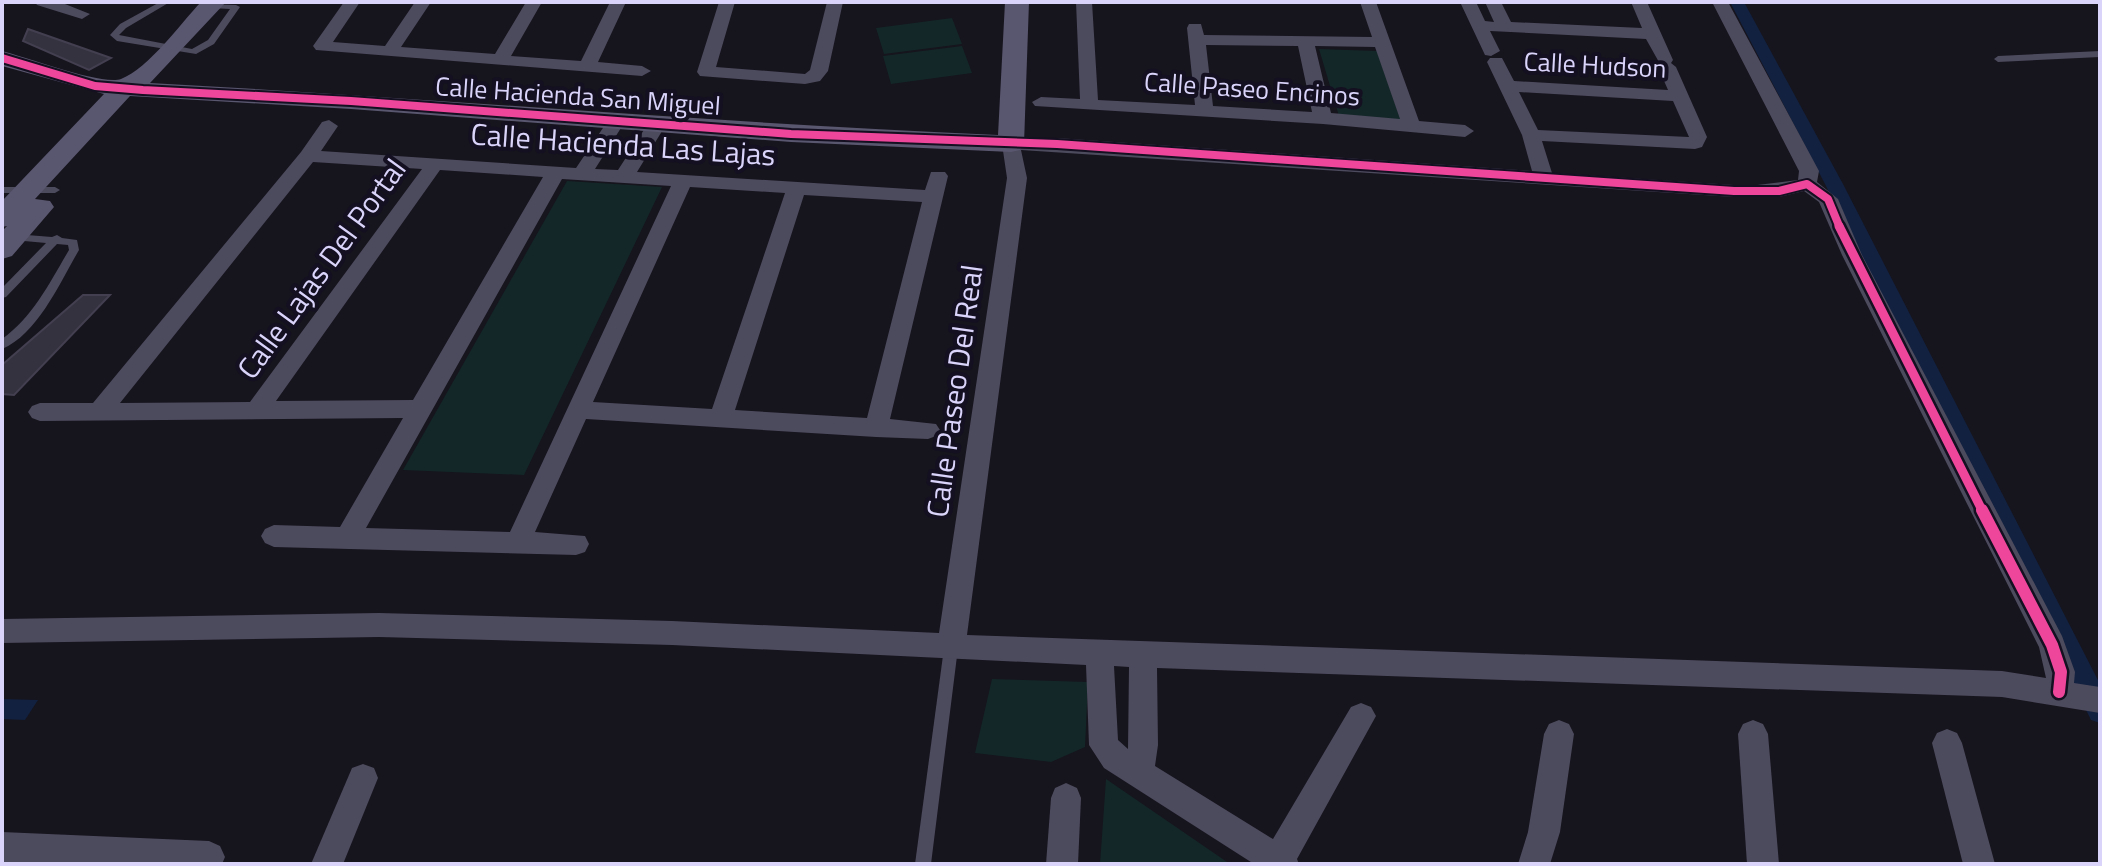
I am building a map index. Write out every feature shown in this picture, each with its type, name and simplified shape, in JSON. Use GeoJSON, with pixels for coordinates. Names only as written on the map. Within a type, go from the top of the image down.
{"type":"FeatureCollection","features":[{"type":"Feature","properties":{"kind":"street"},"geometry":{"type":"LineString","coordinates":[[43,2],[82,14]]}},
{"type":"Feature","properties":{"kind":"street"},"geometry":{"type":"LineString","coordinates":[[352,2],[322,46],[642,71]]}},
{"type":"Feature","properties":{"kind":"street"},"geometry":{"type":"LineString","coordinates":[[389,52],[423,2]]}},
{"type":"Feature","properties":{"kind":"street"},"geometry":{"type":"LineString","coordinates":[[500,60],[534,2]]}},
{"type":"Feature","properties":{"kind":"street"},"geometry":{"type":"LineString","coordinates":[[587,67],[618,2]]}},
{"type":"Feature","properties":{"kind":"street"},"geometry":{"type":"LineString","coordinates":[[727,2],[706,72],[730,76],[814,77],[819,71],[835,2]]}},
{"type":"Feature","properties":{"kind":"street"},"geometry":{"type":"LineString","coordinates":[[1017,2],[1011,144],[1073,145],[1773,192],[1788,191],[1807,184]]}},
{"type":"Feature","properties":{"kind":"street"},"geometry":{"type":"LineString","coordinates":[[1084,2],[1089,104]]}},
{"type":"Feature","properties":{"kind":"street","name":"Calle Paseo Encinos"},"geometry":{"type":"LineString","coordinates":[[1368,2],[1411,126]]}},
{"type":"Feature","properties":{"kind":"street"},"geometry":{"type":"LineString","coordinates":[[1468,2],[1531,135],[1544,178]]}},
{"type":"Feature","properties":{"kind":"street"},"geometry":{"type":"LineString","coordinates":[[1493,2],[1505,27]]}},
{"type":"Feature","properties":{"kind":"street","name":"Calle Hudson"},"geometry":{"type":"LineString","coordinates":[[1554,137],[1695,143],[1698,137],[1639,2]]}},
{"type":"Feature","properties":{"kind":"street"},"geometry":{"type":"LineString","coordinates":[[1720,2],[1809,171],[1807,184]]}},
{"type":"Feature","properties":{"kind":"street"},"geometry":{"type":"LineString","coordinates":[[5,235],[28,190],[138,84],[212,4]]}},
{"type":"Feature","properties":{"kind":"street"},"geometry":{"type":"LineString","coordinates":[[1480,26],[1653,34]]}},
{"type":"Feature","properties":{"kind":"street"},"geometry":{"type":"LineString","coordinates":[[1205,111],[1196,34],[1382,42]]}},
{"type":"Feature","properties":{"kind":"street"},"geometry":{"type":"LineString","coordinates":[[1305,41],[1323,118]]}},
{"type":"Feature","properties":{"kind":"street","name":"Calle Hacienda San Miguel"},"geometry":{"type":"LineString","coordinates":[[2,58],[95,86],[138,84],[791,134],[1011,144]]}},
{"type":"Feature","properties":{"kind":"street","name":"Calle Hudson"},"geometry":{"type":"LineString","coordinates":[[1508,86],[1680,96]]}},
{"type":"Feature","properties":{"kind":"street","name":"Calle Paseo Encinos"},"geometry":{"type":"LineString","coordinates":[[1041,102],[1323,118],[1465,131]]}},
{"type":"Feature","properties":{"kind":"street"},"geometry":{"type":"LineString","coordinates":[[581,175],[638,122]]}},
{"type":"Feature","properties":{"kind":"street"},"geometry":{"type":"LineString","coordinates":[[615,176],[638,122]]}},
{"type":"Feature","properties":{"kind":"street"},"geometry":{"type":"LineString","coordinates":[[99,412],[308,156],[329,126]]}},
{"type":"Feature","properties":{"kind":"street"},"geometry":{"type":"LineString","coordinates":[[1531,135],[1554,137],[1568,179]]}},
{"type":"Feature","properties":{"kind":"street","name":"Calle Paseo Del Real"},"geometry":{"type":"LineString","coordinates":[[951,648],[1017,178],[1011,144]]}},
{"type":"Feature","properties":{"kind":"street","name":"Calle Hacienda Las Lajas"},"geometry":{"type":"LineString","coordinates":[[308,156],[796,190],[936,186],[876,428]]}},
{"type":"Feature","properties":{"kind":"street","name":"Calle Lajas Del Portal"},"geometry":{"type":"LineString","coordinates":[[257,410],[436,163]]}},
{"type":"Feature","properties":{"kind":"street"},"geometry":{"type":"LineString","coordinates":[[347,538],[555,173]]}},
{"type":"Feature","properties":{"kind":"street"},"geometry":{"type":"LineString","coordinates":[[518,542],[682,182]]}},
{"type":"Feature","properties":{"kind":"street"},"geometry":{"type":"LineString","coordinates":[[1807,184],[1828,199],[1852,255],[2052,645],[2061,672],[2080,696]]}},
{"type":"Feature","properties":{"kind":"street"},"geometry":{"type":"LineString","coordinates":[[720,419],[796,190]]}},
{"type":"Feature","properties":{"kind":"street"},"geometry":{"type":"LineString","coordinates":[[40,412],[419,409]]}},
{"type":"Feature","properties":{"kind":"street"},"geometry":{"type":"LineString","coordinates":[[578,410],[928,430]]}},
{"type":"Feature","properties":{"kind":"street"},"geometry":{"type":"LineString","coordinates":[[274,536],[576,544]]}},
{"type":"Feature","properties":{"kind":"street"},"geometry":{"type":"LineString","coordinates":[[2,631],[379,625],[672,633],[951,648],[2002,684],[2080,696]]}},
{"type":"Feature","properties":{"kind":"street"},"geometry":{"type":"LineString","coordinates":[[1099,653],[1104,745],[1115,758],[1279,863],[1361,716]]}},
{"type":"Feature","properties":{"kind":"street"},"geometry":{"type":"LineString","coordinates":[[1139,772],[1143,745],[1143,655]]}},
{"type":"Feature","properties":{"kind":"street"},"geometry":{"type":"LineString","coordinates":[[1534,864],[1544,832],[1559,734]]}},
{"type":"Feature","properties":{"kind":"street"},"geometry":{"type":"LineString","coordinates":[[1753,734],[1763,864]]}},
{"type":"Feature","properties":{"kind":"street"},"geometry":{"type":"LineString","coordinates":[[1947,743],[1979,864]]}},
{"type":"Feature","properties":{"kind":"street"},"geometry":{"type":"LineString","coordinates":[[327,864],[363,778]]}},
{"type":"Feature","properties":{"kind":"street"},"geometry":{"type":"LineString","coordinates":[[1062,864],[1066,798]]}},
{"type":"Feature","properties":{"kind":"street"},"geometry":{"type":"LineString","coordinates":[[2,848],[127,859],[209,857]]}},
{"type":"Feature","properties":{"kind":"lane"},"geometry":{"type":"LineString","coordinates":[[166,2],[123,26],[114,35],[170,50]]}},
{"type":"Feature","properties":{"kind":"lane"},"geometry":{"type":"LineString","coordinates":[[1998,59],[2100,54]]}},
{"type":"Feature","properties":{"kind":"lane"},"geometry":{"type":"LineString","coordinates":[[2,345],[12,339],[36,311],[74,250],[73,242],[57,238],[5,235]]}},
{"type":"Feature","properties":{"kind":"lane"},"geometry":{"type":"LineString","coordinates":[[2,294],[57,238]]}},
{"type":"Feature","properties":{"kind":"lane"},"geometry":{"type":"LineString","coordinates":[[923,864],[951,648]]}},
{"type":"Feature","properties":{"kind":"green space"},"geometry":{"type":"Polygon","coordinates":[[[952,18],[962,44],[884,54],[876,28],[952,18]]]}},
{"type":"Feature","properties":{"kind":"green space"},"geometry":{"type":"Polygon","coordinates":[[[962,46],[972,73],[891,84],[883,56],[962,46]]]}},
{"type":"Feature","properties":{"kind":"green space"},"geometry":{"type":"Polygon","coordinates":[[[1319,49],[1377,51],[1401,121],[1339,116],[1319,49]]]}},
{"type":"Feature","properties":{"kind":"green space"},"geometry":{"type":"Polygon","coordinates":[[[567,181],[662,187],[524,475],[403,470],[567,181]]]}},
{"type":"Feature","properties":{"kind":"green space"},"geometry":{"type":"Polygon","coordinates":[[[992,679],[1088,682],[1085,747],[1051,762],[975,753],[992,679]]]}},
{"type":"Feature","properties":{"kind":"green space"},"geometry":{"type":"Polygon","coordinates":[[[1106,779],[1230,864],[1100,864],[1106,779]]]}},
{"type":"Feature","properties":{"kind":"water"},"geometry":{"type":"Polygon","coordinates":[[[2,699],[38,700],[25,720],[2,719],[2,699]]]}},
{"type":"Feature","properties":{"kind":"building"},"geometry":{"type":"Polygon","coordinates":[[[28,29],[111,58],[89,70],[23,41],[28,29]]]}},
{"type":"Feature","properties":{"kind":"building"},"geometry":{"type":"Polygon","coordinates":[[[83,295],[110,295],[14,395],[2,394],[2,365],[83,295]]]}},
{"type":"Feature","properties":{"kind":"waterway"},"geometry":{"type":"LineString","coordinates":[[1737,2],[1834,184],[2100,711]]}},
{"type":"Feature","properties":{"kind":"cycle path"},"geometry":{"type":"LineString","coordinates":[[2,58],[95,86],[143,90],[351,101],[791,134],[1057,144],[1734,191],[1779,191],[1807,184],[1828,199],[1852,255],[2052,645],[2061,672],[2059,692]]}}]}
